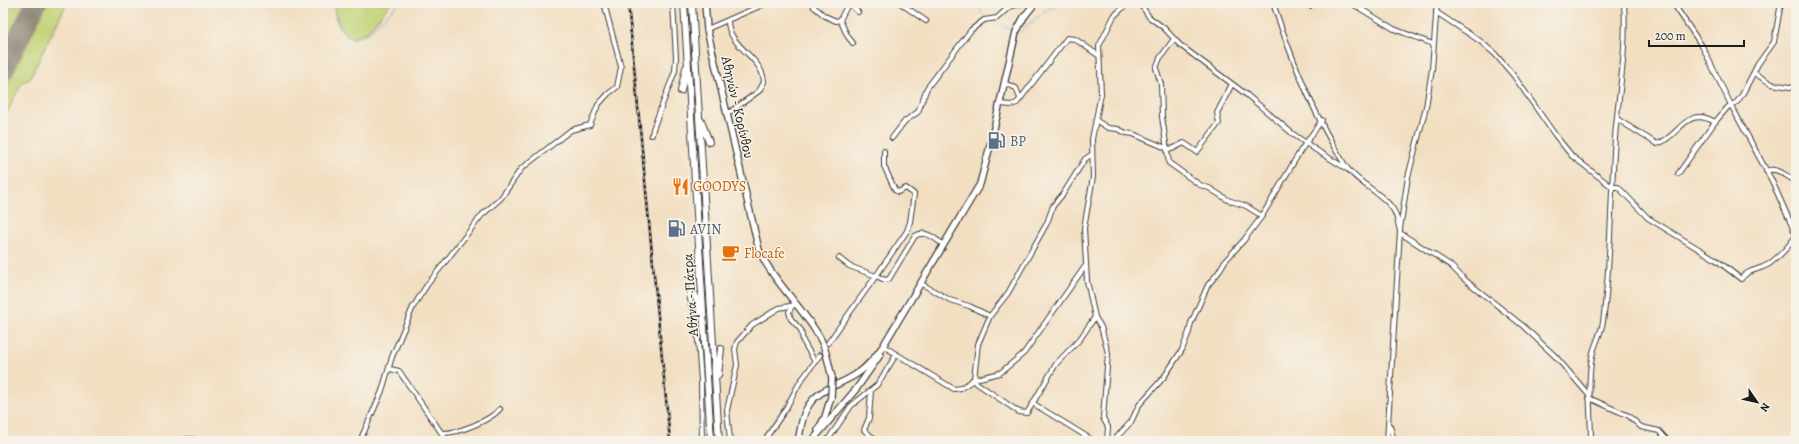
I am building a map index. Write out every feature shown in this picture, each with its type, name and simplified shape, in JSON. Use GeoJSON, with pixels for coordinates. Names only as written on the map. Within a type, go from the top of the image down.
{"type":"FeatureCollection","features":[{"type":"Feature","properties":{"kind":"highway","name":"Αθήνα - Πάτρα"},"geometry":{"type":"LineString","coordinates":[[684,3],[712,441]]}},
{"type":"Feature","properties":{"kind":"highway","name":"Αθήνα - Πάτρα"},"geometry":{"type":"LineString","coordinates":[[692,3],[719,441]]}},
{"type":"Feature","properties":{"kind":"highway"},"geometry":{"type":"LineString","coordinates":[[681,91],[688,61]]}},
{"type":"Feature","properties":{"kind":"highway"},"geometry":{"type":"LineString","coordinates":[[699,114],[709,142]]}},
{"type":"Feature","properties":{"kind":"highway"},"geometry":{"type":"LineString","coordinates":[[695,295],[704,320]]}},
{"type":"Feature","properties":{"kind":"highway"},"geometry":{"type":"LineString","coordinates":[[716,390],[721,349]]}},
{"type":"Feature","properties":{"kind":"main road","name":"Αθηνών - Κορίνθου"},"geometry":{"type":"LineString","coordinates":[[705,3],[707,29],[760,250],[770,271],[794,306],[816,332],[823,354],[829,364],[832,378],[831,397],[825,417],[811,441]]}},
{"type":"Feature","properties":{"kind":"main road","name":"Αθηνών - Κορίνθου"},"geometry":{"type":"LineString","coordinates":[[811,441],[872,367],[920,283],[980,184],[1016,32],[1024,17],[1035,3]]}},
{"type":"Feature","properties":{"kind":"main road","name":"Αθηνών - Κορίνθου"},"geometry":{"type":"LineString","coordinates":[[798,441],[804,414],[814,398],[824,390],[860,371],[870,362],[883,346]]}},
{"type":"Feature","properties":{"kind":"street"},"geometry":{"type":"LineString","coordinates":[[360,441],[390,369],[392,357],[417,300],[482,215],[501,198],[513,178],[521,169],[571,130],[590,125],[598,105],[617,87],[621,67],[604,3]]}},
{"type":"Feature","properties":{"kind":"street"},"geometry":{"type":"LineString","coordinates":[[651,135],[675,71],[676,58],[673,3]]}},
{"type":"Feature","properties":{"kind":"street"},"geometry":{"type":"LineString","coordinates":[[707,29],[767,3]]}},
{"type":"Feature","properties":{"kind":"street"},"geometry":{"type":"LineString","coordinates":[[813,3],[814,7],[828,18],[836,22],[840,20],[847,6],[852,3],[852,6],[858,12]]}},
{"type":"Feature","properties":{"kind":"street"},"geometry":{"type":"LineString","coordinates":[[900,3],[926,20]]}},
{"type":"Feature","properties":{"kind":"street"},"geometry":{"type":"LineString","coordinates":[[892,138],[905,121],[918,112],[927,88],[971,30],[984,20],[997,18],[1009,8],[1024,3]]}},
{"type":"Feature","properties":{"kind":"street"},"geometry":{"type":"LineString","coordinates":[[1107,441],[1108,427],[1103,418],[1108,353],[1101,327],[1095,316],[1087,281],[1084,228],[1093,178],[1091,155],[1092,139],[1097,121],[1101,94],[1098,55],[1100,41],[1111,19],[1128,3]]}},
{"type":"Feature","properties":{"kind":"street"},"geometry":{"type":"LineString","coordinates":[[1140,3],[1149,17],[1164,28],[1174,39],[1270,113],[1293,134],[1349,170],[1392,208],[1397,218],[1400,232],[1450,265],[1464,279],[1523,326],[1551,352],[1589,396],[1628,416],[1641,427],[1659,431],[1668,441]]}},
{"type":"Feature","properties":{"kind":"street"},"geometry":{"type":"LineString","coordinates":[[1274,3],[1287,46],[1322,120],[1349,170]]}},
{"type":"Feature","properties":{"kind":"street"},"geometry":{"type":"LineString","coordinates":[[1351,3],[1394,29],[1433,44]]}},
{"type":"Feature","properties":{"kind":"street"},"geometry":{"type":"LineString","coordinates":[[1387,441],[1400,232],[1404,215],[1408,177],[1426,107],[1437,3]]}},
{"type":"Feature","properties":{"kind":"street"},"geometry":{"type":"LineString","coordinates":[[1591,441],[1589,396],[1592,355],[1603,322],[1610,242],[1617,119],[1623,68],[1625,27],[1624,3]]}},
{"type":"Feature","properties":{"kind":"street"},"geometry":{"type":"LineString","coordinates":[[1436,12],[1480,41],[1495,54],[1514,76],[1555,136],[1572,156],[1612,188],[1618,187],[1648,218],[1715,260],[1741,279],[1748,272],[1764,267],[1774,260],[1796,236],[1766,170],[1731,105],[1702,46],[1673,3]]}},
{"type":"Feature","properties":{"kind":"street"},"geometry":{"type":"LineString","coordinates":[[1678,174],[1715,122],[1731,105],[1736,104],[1739,100],[1774,42],[1781,3]]}},
{"type":"Feature","properties":{"kind":"street"},"geometry":{"type":"LineString","coordinates":[[840,20],[848,37],[853,43]]}},
{"type":"Feature","properties":{"kind":"street"},"geometry":{"type":"LineString","coordinates":[[727,114],[759,91],[764,82],[759,68],[731,35],[728,28],[728,21]]}},
{"type":"Feature","properties":{"kind":"street"},"geometry":{"type":"LineString","coordinates":[[1000,104],[1014,105],[1067,38],[1075,39],[1098,55]]}},
{"type":"Feature","properties":{"kind":"street"},"geometry":{"type":"LineString","coordinates":[[1174,39],[1160,58],[1156,68],[1161,84],[1161,109],[1169,163],[1178,171],[1200,185],[1209,188],[1228,200],[1246,206],[1262,216]]}},
{"type":"Feature","properties":{"kind":"street"},"geometry":{"type":"LineString","coordinates":[[1754,73],[1772,84],[1796,88]]}},
{"type":"Feature","properties":{"kind":"street"},"geometry":{"type":"LineString","coordinates":[[1004,83],[1014,87],[1020,98]]}},
{"type":"Feature","properties":{"kind":"street"},"geometry":{"type":"LineString","coordinates":[[1097,121],[1108,128],[1118,129],[1166,148],[1172,149],[1182,143],[1198,151],[1219,123],[1217,113],[1232,84]]}},
{"type":"Feature","properties":{"kind":"street"},"geometry":{"type":"LineString","coordinates":[[1617,119],[1656,144],[1672,134],[1684,123],[1698,116],[1715,122]]}},
{"type":"Feature","properties":{"kind":"street"},"geometry":{"type":"LineString","coordinates":[[1113,441],[1131,422],[1139,405],[1164,377],[1182,350],[1189,332],[1190,322],[1208,285],[1218,273],[1224,261],[1244,240],[1262,216],[1322,120]]}},
{"type":"Feature","properties":{"kind":"street"},"geometry":{"type":"LineString","coordinates":[[828,343],[907,231],[915,197],[913,191],[906,188],[898,192],[894,188],[884,166],[884,150]]}},
{"type":"Feature","properties":{"kind":"street"},"geometry":{"type":"LineString","coordinates":[[973,380],[978,344],[990,320],[990,316],[1008,293],[1048,220],[1053,206],[1063,194],[1085,159],[1091,155]]}},
{"type":"Feature","properties":{"kind":"street"},"geometry":{"type":"LineString","coordinates":[[1766,170],[1772,169],[1779,171],[1796,181]]}},
{"type":"Feature","properties":{"kind":"street"},"geometry":{"type":"LineString","coordinates":[[839,258],[849,266],[885,280],[889,279],[913,238],[918,234],[927,234],[944,245]]}},
{"type":"Feature","properties":{"kind":"street"},"geometry":{"type":"LineString","coordinates":[[883,346],[954,389],[961,388],[973,380],[1000,373],[1024,353],[1086,265]]}},
{"type":"Feature","properties":{"kind":"street"},"geometry":{"type":"LineString","coordinates":[[920,283],[950,300],[969,306],[990,316]]}},
{"type":"Feature","properties":{"kind":"street"},"geometry":{"type":"LineString","coordinates":[[692,286],[690,295],[697,327],[701,381],[702,441]]}},
{"type":"Feature","properties":{"kind":"street"},"geometry":{"type":"LineString","coordinates":[[794,306],[789,312],[791,319],[801,330],[803,341],[816,362]]}},
{"type":"Feature","properties":{"kind":"street"},"geometry":{"type":"LineString","coordinates":[[730,441],[727,410],[737,365],[735,349],[737,342],[752,325],[781,308],[794,306]]}},
{"type":"Feature","properties":{"kind":"street"},"geometry":{"type":"LineString","coordinates":[[973,380],[1021,413],[1028,413],[1056,364],[1080,339],[1095,316]]}},
{"type":"Feature","properties":{"kind":"street"},"geometry":{"type":"LineString","coordinates":[[764,441],[785,410],[800,382],[823,354]]}},
{"type":"Feature","properties":{"kind":"street"},"geometry":{"type":"LineString","coordinates":[[827,441],[851,406],[880,381],[896,355]]}},
{"type":"Feature","properties":{"kind":"street"},"geometry":{"type":"LineString","coordinates":[[390,369],[399,371],[423,407],[443,433],[447,441]]}},
{"type":"Feature","properties":{"kind":"street"},"geometry":{"type":"LineString","coordinates":[[871,390],[869,418],[864,430],[876,441]]}},
{"type":"Feature","properties":{"kind":"street"},"geometry":{"type":"LineString","coordinates":[[1034,404],[1094,441]]}},
{"type":"Feature","properties":{"kind":"street"},"geometry":{"type":"LineString","coordinates":[[443,433],[454,432],[482,421],[500,409]]}},
{"type":"Feature","properties":{"kind":"street"},"geometry":{"type":"LineString","coordinates":[[1389,421],[1394,441]]}},
{"type":"Feature","properties":{"kind":"street"},"geometry":{"type":"LineString","coordinates":[[175,441],[190,439],[202,441]]}},
{"type":"Feature","properties":{"kind":"green space"},"geometry":{"type":"Polygon","coordinates":[[[3,3],[27,3],[3,53],[3,3]]]}},
{"type":"Feature","properties":{"kind":"green space"},"geometry":{"type":"Polygon","coordinates":[[[47,3],[67,3],[29,80],[22,82],[3,121],[3,94],[47,3]]]}},
{"type":"Feature","properties":{"kind":"green space"},"geometry":{"type":"Polygon","coordinates":[[[335,3],[391,3],[368,31],[353,38],[348,36],[338,24],[335,14],[335,3]]]}},
{"type":"Feature","properties":{"kind":"green space"},"geometry":{"type":"Polygon","coordinates":[[[687,3],[689,3],[716,441],[714,441],[687,3]]]}},
{"type":"Feature","properties":{"kind":"waterway"},"geometry":{"type":"LineString","coordinates":[[335,3],[339,23],[348,36],[352,39],[368,33],[399,3]]}},
{"type":"Feature","properties":{"kind":"waterway"},"geometry":{"type":"LineString","coordinates":[[978,3],[982,14],[986,18]]}},
{"type":"Feature","properties":{"kind":"waterway"},"geometry":{"type":"LineString","coordinates":[[1020,32],[1046,10],[1063,3]]}},
{"type":"Feature","properties":{"kind":"waterway"},"geometry":{"type":"LineString","coordinates":[[993,21],[1013,30]]}},
{"type":"Feature","properties":{"kind":"runway"},"geometry":{"type":"LineString","coordinates":[[3,70],[36,3]]}},
{"type":"Feature","properties":{"kind":"tunnel"},"geometry":{"type":"LineString","coordinates":[[820,355],[828,343]]}},
{"type":"Feature","properties":{"kind":"railway"},"geometry":{"type":"LineString","coordinates":[[628,3],[670,441]]}},
{"type":"Feature","properties":{"kind":"place","name":"BP"},"geometry":{"type":"Point","coordinates":[997,141]}},
{"type":"Feature","properties":{"kind":"place","name":"GOODYS"},"geometry":{"type":"Point","coordinates":[680,186]}},
{"type":"Feature","properties":{"kind":"place","name":"AVIN"},"geometry":{"type":"Point","coordinates":[677,229]}},
{"type":"Feature","properties":{"kind":"place","name":"Flocafe"},"geometry":{"type":"Point","coordinates":[731,253]}}]}
